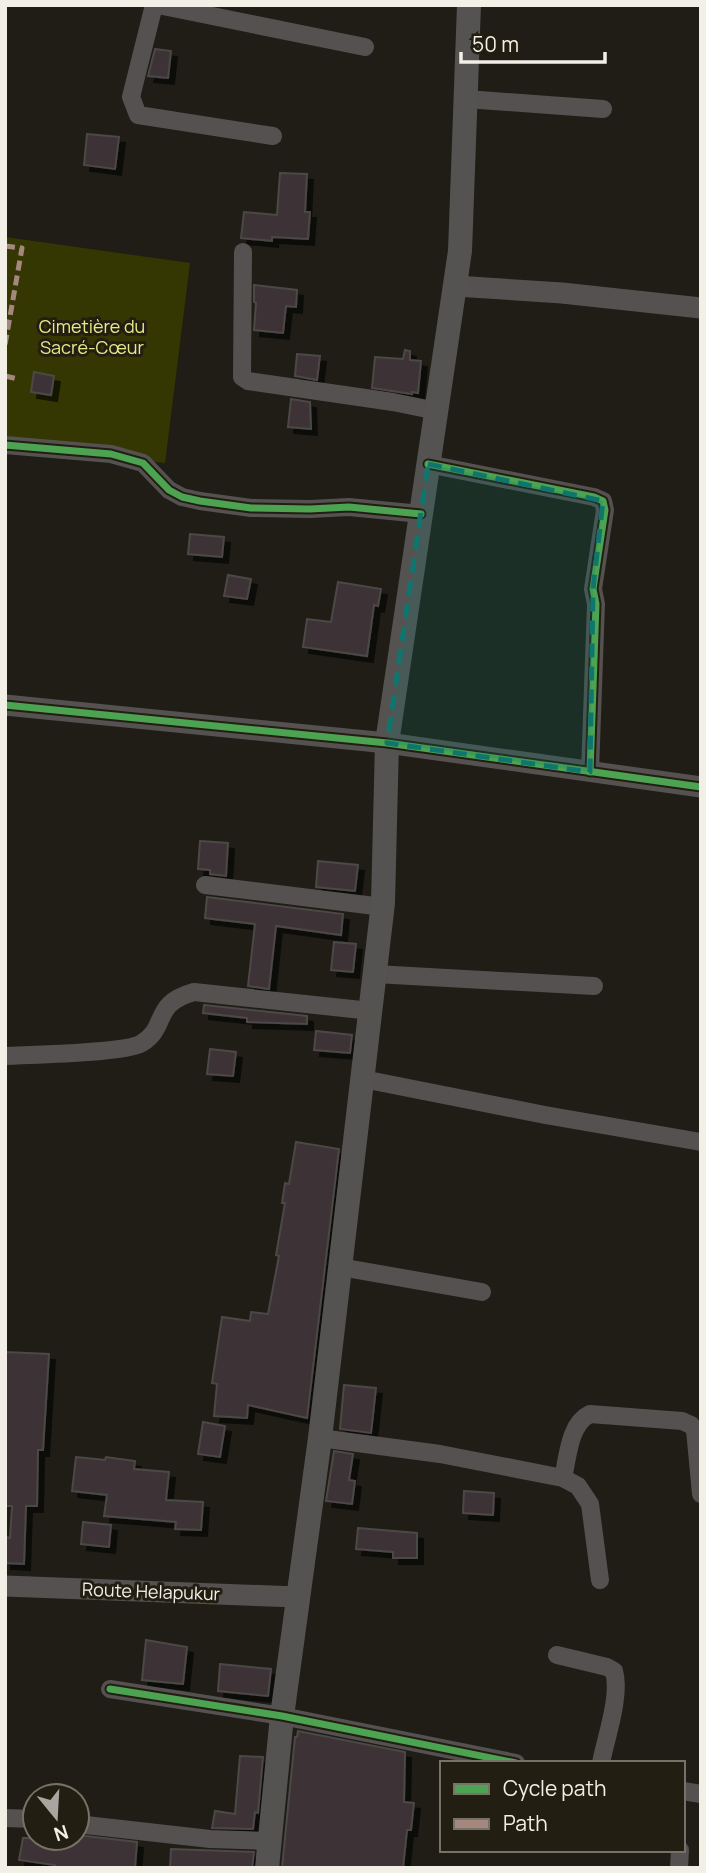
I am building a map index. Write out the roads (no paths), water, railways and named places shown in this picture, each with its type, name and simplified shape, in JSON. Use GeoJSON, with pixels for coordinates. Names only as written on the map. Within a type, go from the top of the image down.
{"type":"FeatureCollection","features":[{"type":"Feature","properties":{"kind":"main road"},"geometry":{"type":"LineString","coordinates":[[267,1868],[296,1597],[320,1438],[383,907],[387,743],[460,251],[469,5]]}},
{"type":"Feature","properties":{"kind":"street"},"geometry":{"type":"LineString","coordinates":[[273,136],[138,115],[131,97],[156,5],[182,8],[365,47]]}},
{"type":"Feature","properties":{"kind":"street"},"geometry":{"type":"LineString","coordinates":[[466,99],[603,109]]}},
{"type":"Feature","properties":{"kind":"street"},"geometry":{"type":"LineString","coordinates":[[243,252],[242,377],[248,381],[437,411]]}},
{"type":"Feature","properties":{"kind":"street"},"geometry":{"type":"LineString","coordinates":[[455,286],[562,293],[701,308]]}},
{"type":"Feature","properties":{"kind":"street"},"geometry":{"type":"LineString","coordinates":[[5,445],[111,454],[143,463],[169,490],[182,497],[200,501],[251,509],[349,506],[421,514]]}},
{"type":"Feature","properties":{"kind":"street"},"geometry":{"type":"LineString","coordinates":[[429,464],[594,496],[603,501],[605,510],[593,589],[596,604],[590,772]]}},
{"type":"Feature","properties":{"kind":"street"},"geometry":{"type":"LineString","coordinates":[[5,705],[387,743],[701,787]]}},
{"type":"Feature","properties":{"kind":"street"},"geometry":{"type":"LineString","coordinates":[[205,885],[383,907]]}},
{"type":"Feature","properties":{"kind":"street"},"geometry":{"type":"LineString","coordinates":[[375,974],[594,986]]}},
{"type":"Feature","properties":{"kind":"street"},"geometry":{"type":"LineString","coordinates":[[5,1056],[131,1048],[153,1034],[168,1004],[177,997],[194,992],[371,1011]]}},
{"type":"Feature","properties":{"kind":"street"},"geometry":{"type":"LineString","coordinates":[[363,1079],[701,1142]]}},
{"type":"Feature","properties":{"kind":"street"},"geometry":{"type":"LineString","coordinates":[[340,1267],[482,1292]]}},
{"type":"Feature","properties":{"kind":"street"},"geometry":{"type":"LineString","coordinates":[[563,1478],[576,1425],[590,1414],[682,1421],[695,1430],[701,1494]]}},
{"type":"Feature","properties":{"kind":"street"},"geometry":{"type":"LineString","coordinates":[[320,1438],[440,1454],[563,1478],[578,1486],[590,1504],[600,1580]]}},
{"type":"Feature","properties":{"kind":"street","name":"Route Helapukur"},"geometry":{"type":"LineString","coordinates":[[5,1586],[296,1597]]}},
{"type":"Feature","properties":{"kind":"street"},"geometry":{"type":"LineString","coordinates":[[557,1655],[614,1671],[617,1680],[615,1695],[601,1761]]}},
{"type":"Feature","properties":{"kind":"street"},"geometry":{"type":"LineString","coordinates":[[110,1689],[282,1716],[506,1761]]}},
{"type":"Feature","properties":{"kind":"street"},"geometry":{"type":"LineString","coordinates":[[91,1826],[210,1839],[268,1841]]}},
{"type":"Feature","properties":{"kind":"park label","name":"Cimetière du Sacré-Cœur"},"geometry":{"type":"Point","coordinates":[92,337]}}]}
